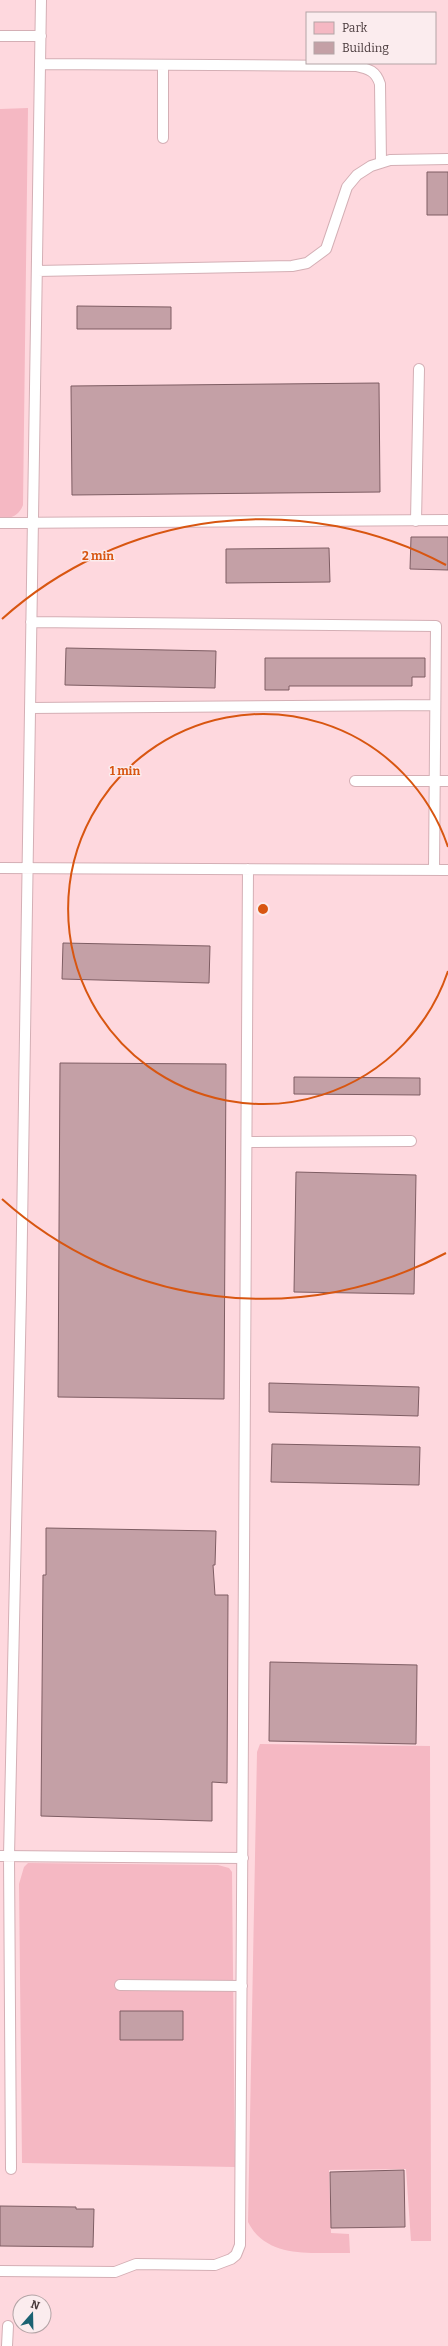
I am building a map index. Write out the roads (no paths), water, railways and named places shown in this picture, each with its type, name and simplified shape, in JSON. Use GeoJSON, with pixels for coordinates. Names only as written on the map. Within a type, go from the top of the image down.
{"type":"FeatureCollection","features":[{"type":"Feature","properties":{"kind":"lane"},"geometry":{"type":"LineString","coordinates":[[11,2169],[5,1856],[21,1294],[42,0]]}},
{"type":"Feature","properties":{"kind":"lane"},"geometry":{"type":"LineString","coordinates":[[0,36],[41,36]]}},
{"type":"Feature","properties":{"kind":"lane"},"geometry":{"type":"LineString","coordinates":[[40,64],[356,66],[369,69],[375,72],[380,84],[381,163]]}},
{"type":"Feature","properties":{"kind":"lane"},"geometry":{"type":"LineString","coordinates":[[163,65],[163,138]]}},
{"type":"Feature","properties":{"kind":"lane"},"geometry":{"type":"LineString","coordinates":[[37,271],[292,266],[307,263],[326,249],[347,187],[357,175],[390,160],[448,159]]}},
{"type":"Feature","properties":{"kind":"lane"},"geometry":{"type":"LineString","coordinates":[[416,521],[419,369]]}},
{"type":"Feature","properties":{"kind":"lane"},"geometry":{"type":"LineString","coordinates":[[0,523],[448,520]]}},
{"type":"Feature","properties":{"kind":"lane"},"geometry":{"type":"LineString","coordinates":[[31,622],[436,626],[434,870]]}},
{"type":"Feature","properties":{"kind":"lane"},"geometry":{"type":"LineString","coordinates":[[30,708],[435,705]]}},
{"type":"Feature","properties":{"kind":"lane"},"geometry":{"type":"LineString","coordinates":[[355,781],[448,781]]}},
{"type":"Feature","properties":{"kind":"lane"},"geometry":{"type":"LineString","coordinates":[[0,868],[448,870]]}},
{"type":"Feature","properties":{"kind":"lane"},"geometry":{"type":"LineString","coordinates":[[0,2271],[115,2272],[136,2264],[215,2265],[231,2259],[236,2255],[240,2245],[248,869]]}},
{"type":"Feature","properties":{"kind":"lane"},"geometry":{"type":"LineString","coordinates":[[247,1142],[411,1141]]}},
{"type":"Feature","properties":{"kind":"lane"},"geometry":{"type":"LineString","coordinates":[[5,1856],[243,1858]]}},
{"type":"Feature","properties":{"kind":"lane"},"geometry":{"type":"LineString","coordinates":[[120,1985],[242,1986]]}},
{"type":"Feature","properties":{"kind":"lane"},"geometry":{"type":"LineString","coordinates":[[8,2326],[8,2346]]}}]}
